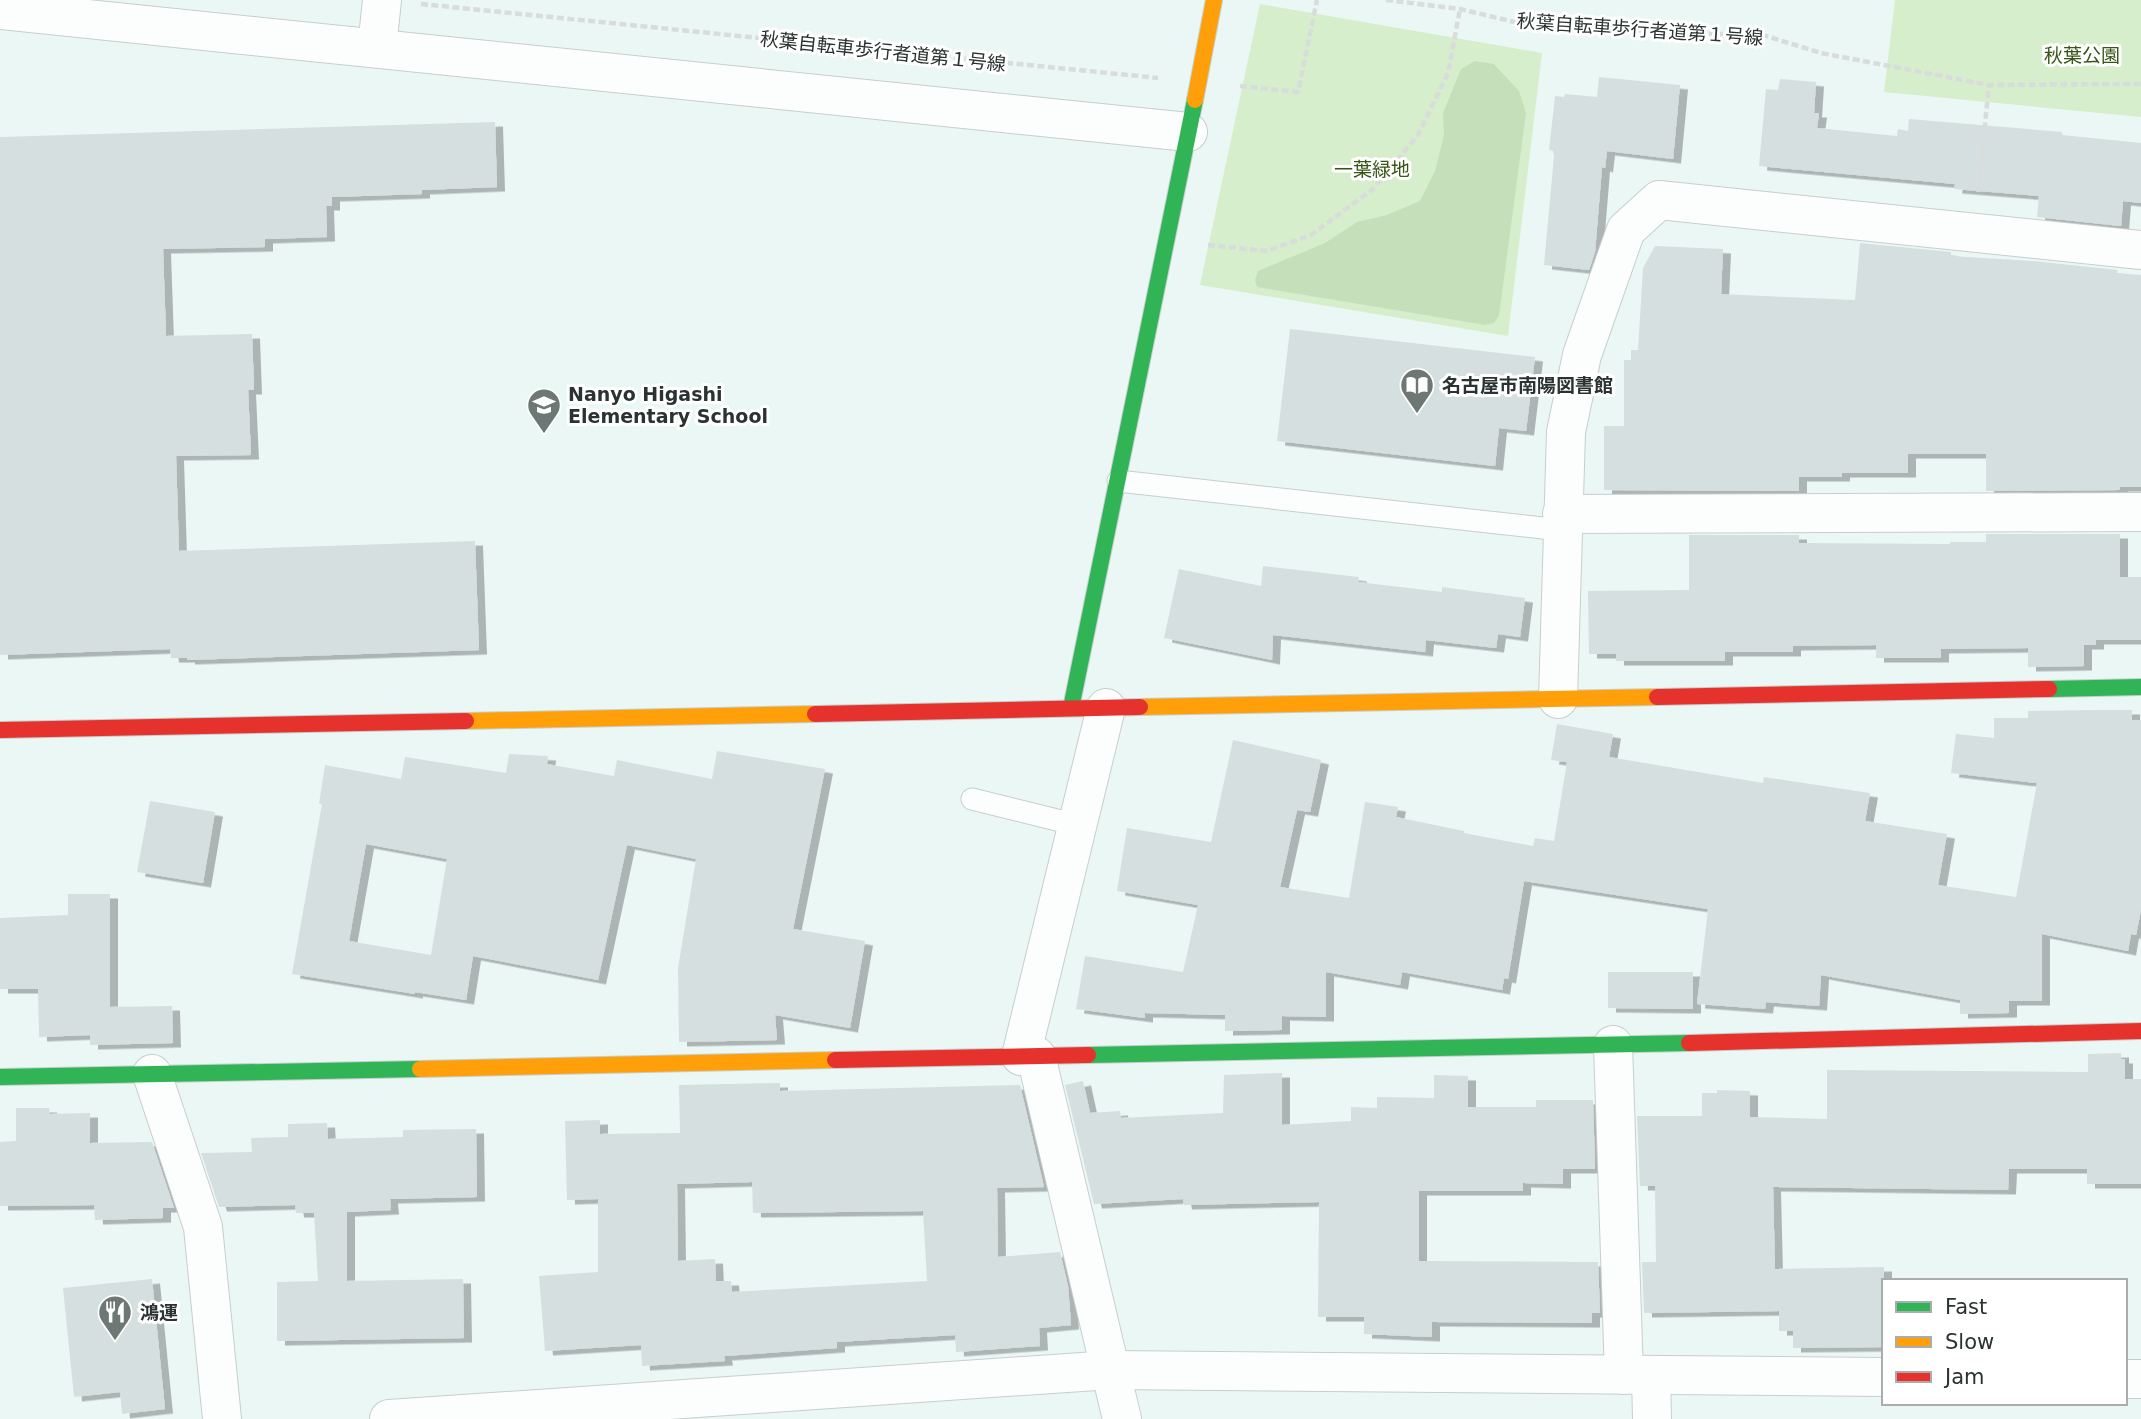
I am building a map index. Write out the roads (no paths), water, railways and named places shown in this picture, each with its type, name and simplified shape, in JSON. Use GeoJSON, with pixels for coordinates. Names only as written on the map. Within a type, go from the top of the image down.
{"type":"FeatureCollection","features":[{"type":"Feature","properties":{"kind":"street"},"geometry":{"type":"LineString","coordinates":[[377,48],[382,0]]}},
{"type":"Feature","properties":{"kind":"street"},"geometry":{"type":"LineString","coordinates":[[1122,1419],[1029,1056],[1077,825],[1088,708],[1118,481],[1214,0]]}},
{"type":"Feature","properties":{"kind":"street"},"geometry":{"type":"LineString","coordinates":[[0,10],[1188,132]]}},
{"type":"Feature","properties":{"kind":"street"},"geometry":{"type":"LineString","coordinates":[[1558,699],[1566,432],[1582,355],[1626,230],[1659,200],[2141,250]]}},
{"type":"Feature","properties":{"kind":"street"},"geometry":{"type":"LineString","coordinates":[[1562,522],[2141,512]]}},
{"type":"Feature","properties":{"kind":"street"},"geometry":{"type":"LineString","coordinates":[[0,730],[2141,687]]}},
{"type":"Feature","properties":{"kind":"street"},"geometry":{"type":"LineString","coordinates":[[0,1077],[1613,1045],[2141,1031]]}},
{"type":"Feature","properties":{"kind":"street"},"geometry":{"type":"LineString","coordinates":[[1613,1045],[1637,1375],[1652,1419]]}},
{"type":"Feature","properties":{"kind":"street"},"geometry":{"type":"LineString","coordinates":[[152,1074],[203,1227],[222,1419]]}},
{"type":"Feature","properties":{"kind":"street"},"geometry":{"type":"LineString","coordinates":[[389,1419],[1111,1370],[1882,1377]]}},
{"type":"Feature","properties":{"kind":"lane"},"geometry":{"type":"LineString","coordinates":[[1118,481],[1562,522]]}},
{"type":"Feature","properties":{"kind":"lane"},"geometry":{"type":"LineString","coordinates":[[972,799],[1077,825]]}},
{"type":"Feature","properties":{"kind":"place","name":"名古屋市南陽図書館"},"geometry":{"type":"Point","coordinates":[1417,415]}},
{"type":"Feature","properties":{"kind":"place","name":"Nanyo Higashi Elementary School"},"geometry":{"type":"Point","coordinates":[544,435]}},
{"type":"Feature","properties":{"kind":"place","name":"鴻運"},"geometry":{"type":"Point","coordinates":[115,1342]}},
{"type":"Feature","properties":{"kind":"park label","name":"秋葉公園"},"geometry":{"type":"Point","coordinates":[2082,55]}},
{"type":"Feature","properties":{"kind":"park label","name":"一葉緑地"},"geometry":{"type":"Point","coordinates":[1372,169]}}]}
